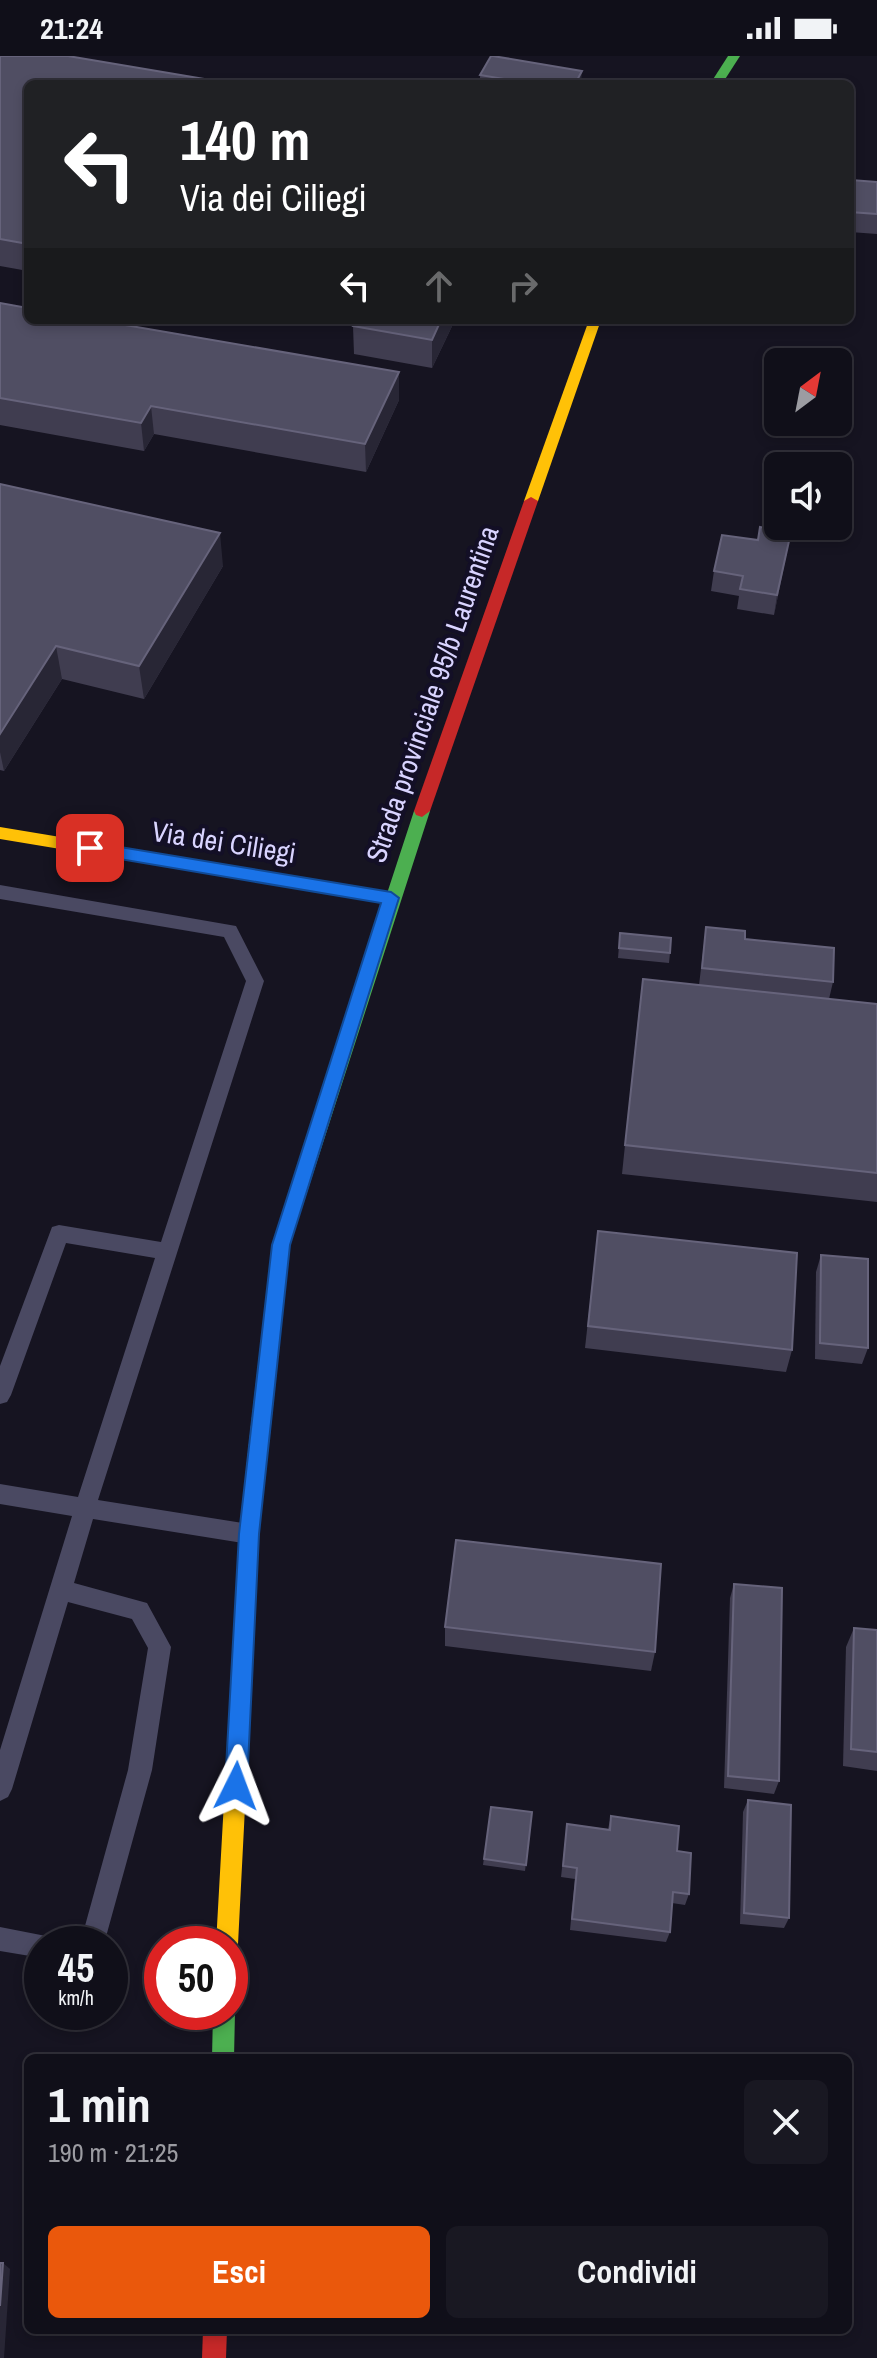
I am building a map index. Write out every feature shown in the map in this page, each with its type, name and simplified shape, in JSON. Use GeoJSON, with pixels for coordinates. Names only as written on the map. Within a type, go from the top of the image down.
{"type":"FeatureCollection","features":[{"type":"Feature","properties":{"kind":"main road"},"geometry":{"type":"LineString","coordinates":[[719,80],[734,56]]}},
{"type":"Feature","properties":{"kind":"main road","name":"Strada provinciale 95/b Laurentina"},"geometry":{"type":"LineString","coordinates":[[228,1926],[249,1534],[281,1245],[391,898],[594,324]]}},
{"type":"Feature","properties":{"kind":"main road","name":"Via dei Ciliegi"},"geometry":{"type":"LineString","coordinates":[[0,833],[391,898]]}},
{"type":"Feature","properties":{"kind":"main road"},"geometry":{"type":"LineString","coordinates":[[223,2054],[224,2030]]}},
{"type":"Feature","properties":{"kind":"main road"},"geometry":{"type":"LineString","coordinates":[[214,2358],[215,2334]]}},
{"type":"Feature","properties":{"kind":"lane"},"geometry":{"type":"LineString","coordinates":[[0,892],[230,931],[255,981],[85,1508],[0,1789]]}},
{"type":"Feature","properties":{"kind":"lane"},"geometry":{"type":"LineString","coordinates":[[0,1395],[59,1233],[168,1252]]}},
{"type":"Feature","properties":{"kind":"lane"},"geometry":{"type":"LineString","coordinates":[[0,1494],[249,1534]]}},
{"type":"Feature","properties":{"kind":"lane"},"geometry":{"type":"LineString","coordinates":[[60,1590],[139,1610],[160,1647],[140,1770],[97,1926]]}},
{"type":"Feature","properties":{"kind":"lane"},"geometry":{"type":"LineString","coordinates":[[0,1939],[24,1943]]}},
{"type":"Feature","properties":{"kind":"building"},"geometry":{"type":"Polygon","coordinates":[[[0,56],[68,56],[210,80],[24,80],[24,243],[0,239],[0,56]]]}},
{"type":"Feature","properties":{"kind":"building"},"geometry":{"type":"Polygon","coordinates":[[[491,56],[582,71],[577,80],[510,80],[480,75],[491,56]]]}},
{"type":"Feature","properties":{"kind":"building"},"geometry":{"type":"Polygon","coordinates":[[[854,180],[877,182],[877,214],[854,212],[854,180]]]}},
{"type":"Feature","properties":{"kind":"building"},"geometry":{"type":"Polygon","coordinates":[[[0,303],[24,307],[24,324],[119,324],[399,372],[365,444],[151,406],[141,423],[0,398],[0,303]]]}},
{"type":"Feature","properties":{"kind":"building"},"geometry":{"type":"Polygon","coordinates":[[[354,324],[439,324],[432,340],[354,324]]]}},
{"type":"Feature","properties":{"kind":"building"},"geometry":{"type":"Polygon","coordinates":[[[0,484],[220,533],[139,666],[56,646],[0,734],[0,484]]]}},
{"type":"Feature","properties":{"kind":"building"},"geometry":{"type":"Polygon","coordinates":[[[760,527],[764,528],[764,540],[789,540],[777,595],[740,589],[743,576],[714,571],[722,535],[758,540],[760,527]]]}},
{"type":"Feature","properties":{"kind":"building"},"geometry":{"type":"Polygon","coordinates":[[[706,927],[745,931],[745,939],[834,948],[833,982],[702,968],[706,927]]]}},
{"type":"Feature","properties":{"kind":"building"},"geometry":{"type":"Polygon","coordinates":[[[620,933],[671,938],[670,953],[619,948],[620,933]]]}},
{"type":"Feature","properties":{"kind":"building"},"geometry":{"type":"Polygon","coordinates":[[[643,979],[877,1004],[877,1173],[625,1145],[643,979]]]}},
{"type":"Feature","properties":{"kind":"building"},"geometry":{"type":"Polygon","coordinates":[[[598,1231],[797,1253],[792,1350],[588,1326],[598,1231]]]}},
{"type":"Feature","properties":{"kind":"building"},"geometry":{"type":"Polygon","coordinates":[[[821,1255],[868,1259],[868,1348],[820,1343],[821,1255]]]}},
{"type":"Feature","properties":{"kind":"building"},"geometry":{"type":"Polygon","coordinates":[[[456,1540],[661,1564],[655,1652],[445,1627],[456,1540]]]}},
{"type":"Feature","properties":{"kind":"building"},"geometry":{"type":"Polygon","coordinates":[[[734,1584],[782,1588],[779,1781],[728,1776],[734,1584]]]}},
{"type":"Feature","properties":{"kind":"building"},"geometry":{"type":"Polygon","coordinates":[[[854,1628],[877,1630],[877,1752],[851,1749],[854,1628]]]}},
{"type":"Feature","properties":{"kind":"building"},"geometry":{"type":"Polygon","coordinates":[[[748,1800],[791,1805],[789,1918],[744,1913],[748,1800]]]}},
{"type":"Feature","properties":{"kind":"building"},"geometry":{"type":"Polygon","coordinates":[[[491,1807],[532,1812],[526,1865],[484,1859],[491,1807]]]}},
{"type":"Feature","properties":{"kind":"building"},"geometry":{"type":"Polygon","coordinates":[[[611,1816],[679,1826],[677,1851],[691,1853],[689,1894],[673,1892],[670,1932],[572,1919],[577,1868],[563,1866],[567,1824],[610,1830],[611,1816]]]}},
{"type":"Feature","properties":{"kind":"building"},"geometry":{"type":"Polygon","coordinates":[[[0,2263],[3,2263],[0,2306],[0,2263]]]}},
{"type":"Feature","properties":{"kind":"traffic: fast"},"geometry":{"type":"LineString","coordinates":[[719,80],[734,56]]}},
{"type":"Feature","properties":{"kind":"traffic: fast"},"geometry":{"type":"LineString","coordinates":[[261,1425],[281,1245],[422,811]]}},
{"type":"Feature","properties":{"kind":"traffic: fast"},"geometry":{"type":"LineString","coordinates":[[223,2054],[224,2030]]}},
{"type":"Feature","properties":{"kind":"traffic: slow"},"geometry":{"type":"LineString","coordinates":[[531,501],[594,324]]}},
{"type":"Feature","properties":{"kind":"traffic: slow"},"geometry":{"type":"LineString","coordinates":[[0,833],[391,898]]}},
{"type":"Feature","properties":{"kind":"traffic: slow"},"geometry":{"type":"LineString","coordinates":[[228,1926],[249,1534],[261,1425]]}},
{"type":"Feature","properties":{"kind":"traffic: jam"},"geometry":{"type":"LineString","coordinates":[[422,811],[531,501]]}},
{"type":"Feature","properties":{"kind":"traffic: jam"},"geometry":{"type":"LineString","coordinates":[[214,2358],[215,2334]]}},
{"type":"Feature","properties":{"kind":"route"},"geometry":{"type":"LineString","coordinates":[[90,848],[391,898],[281,1245],[249,1534],[236,1786]]}}]}
